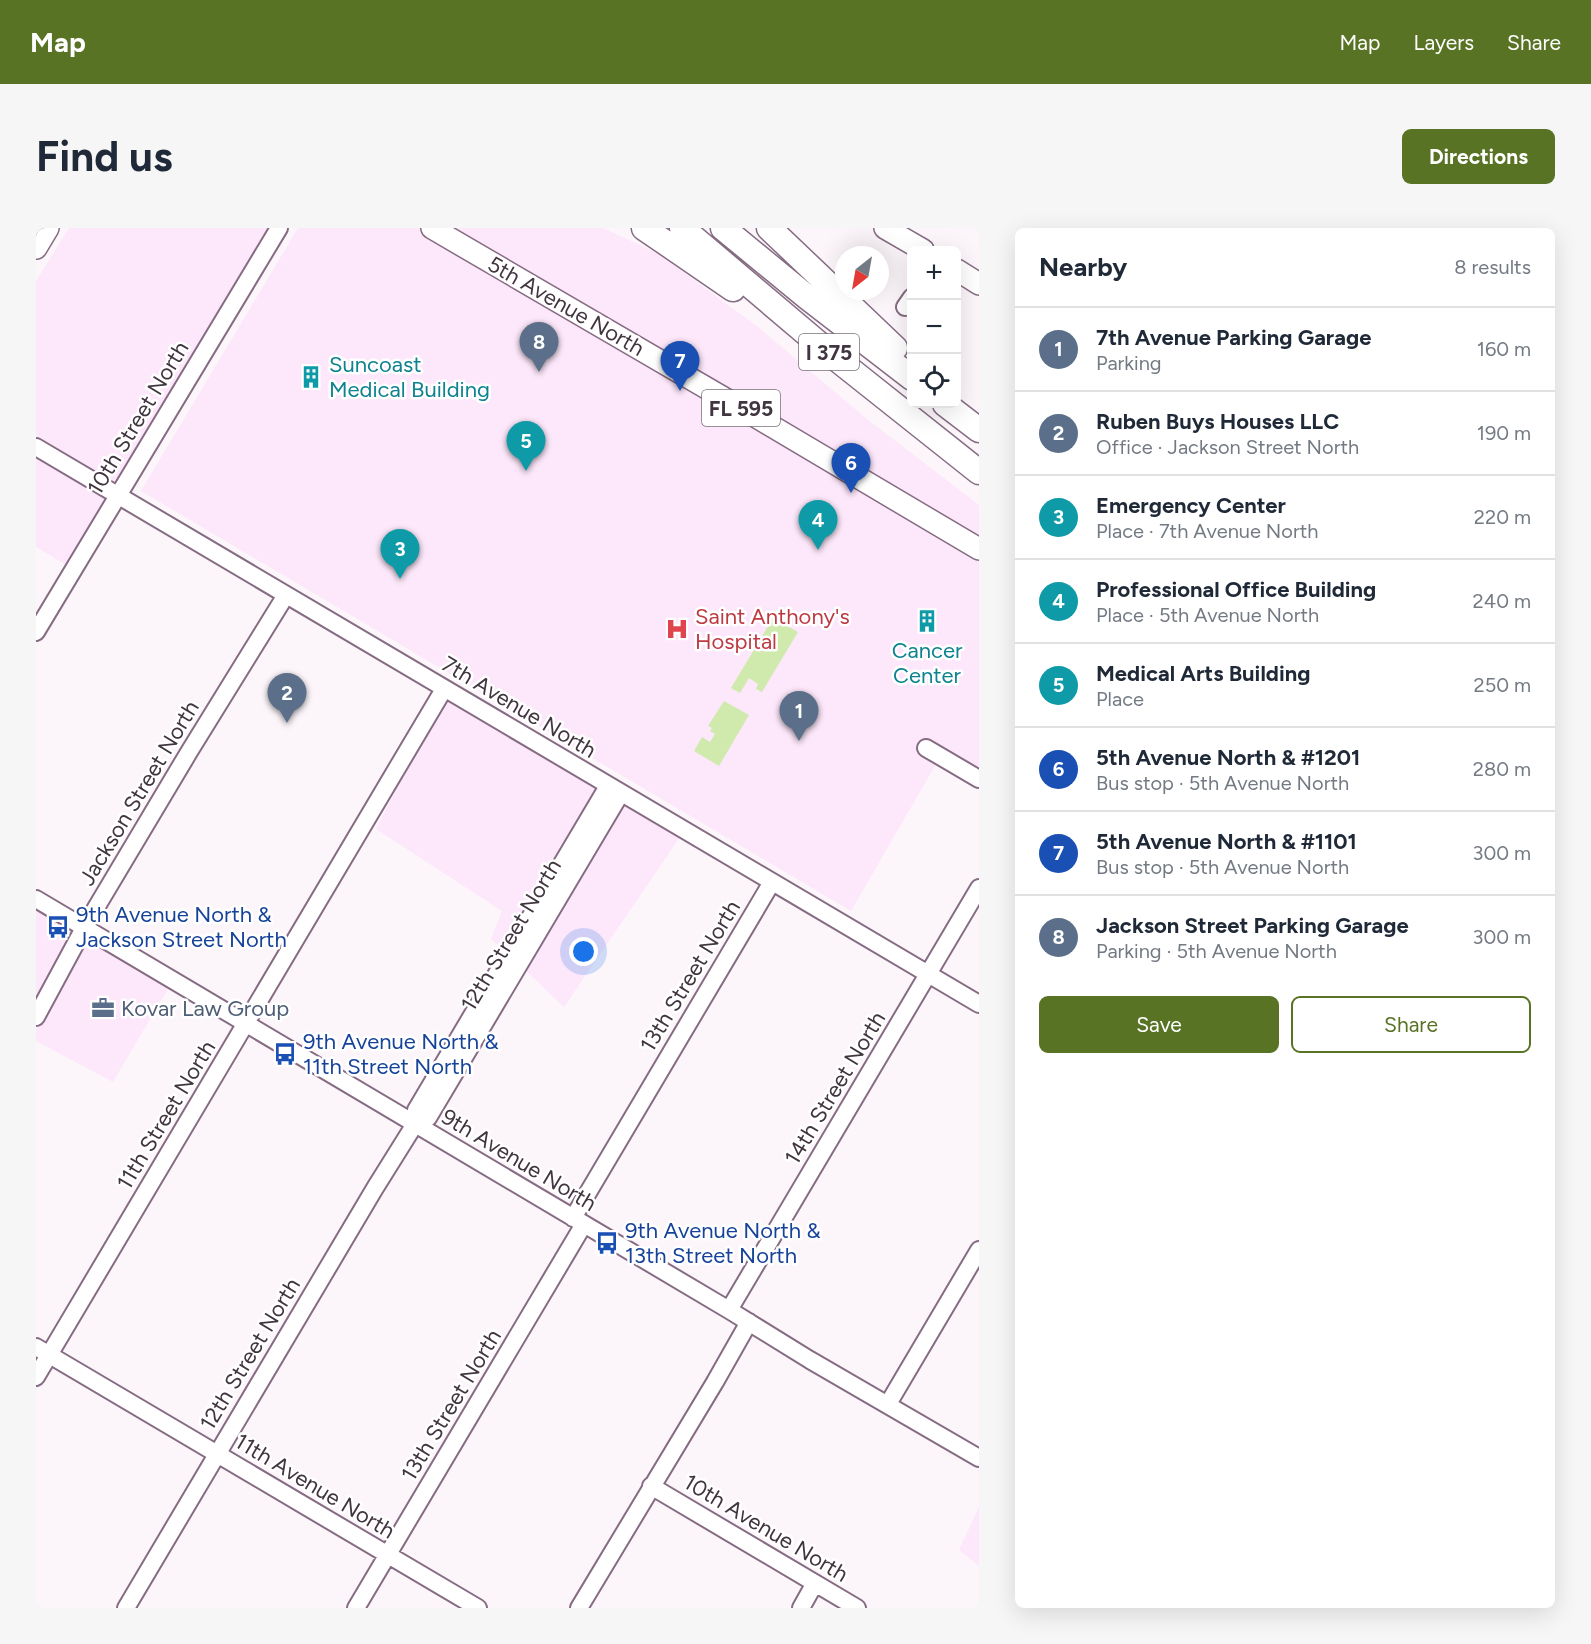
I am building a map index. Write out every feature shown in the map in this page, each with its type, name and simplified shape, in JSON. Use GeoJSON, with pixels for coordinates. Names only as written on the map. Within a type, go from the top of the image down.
{"type":"FeatureCollection","features":[{"type":"Feature","properties":{"kind":"highway"},"geometry":{"type":"LineString","coordinates":[[644,228],[838,360]]}},
{"type":"Feature","properties":{"kind":"highway","name":"I 375"},"geometry":{"type":"LineString","coordinates":[[682,228],[838,360],[979,472]]}},
{"type":"Feature","properties":{"kind":"highway","name":"I 375"},"geometry":{"type":"LineString","coordinates":[[723,228],[907,374]]}},
{"type":"Feature","properties":{"kind":"highway"},"geometry":{"type":"LineString","coordinates":[[769,228],[907,359]]}},
{"type":"Feature","properties":{"kind":"highway"},"geometry":{"type":"LineString","coordinates":[[950,408],[979,429]]}},
{"type":"Feature","properties":{"kind":"highway"},"geometry":{"type":"LineString","coordinates":[[957,408],[979,429]]}},
{"type":"Feature","properties":{"kind":"main road"},"geometry":{"type":"LineString","coordinates":[[36,248],[48,228]]}},
{"type":"Feature","properties":{"kind":"main road","name":"5th Avenue North"},"geometry":{"type":"LineString","coordinates":[[432,228],[979,549]]}},
{"type":"Feature","properties":{"kind":"main road"},"geometry":{"type":"LineString","coordinates":[[885,228],[916,246]]}},
{"type":"Feature","properties":{"kind":"main road"},"geometry":{"type":"LineString","coordinates":[[961,273],[979,284]]}},
{"type":"Feature","properties":{"kind":"street","name":"10th Street North"},"geometry":{"type":"LineString","coordinates":[[36,632],[279,228]]}},
{"type":"Feature","properties":{"kind":"street","name":"7th Avenue North"},"geometry":{"type":"LineString","coordinates":[[36,447],[979,1004]]}},
{"type":"Feature","properties":{"kind":"street","name":"Jackson Street North"},"geometry":{"type":"LineString","coordinates":[[36,1017],[84,928],[286,595]]}},
{"type":"Feature","properties":{"kind":"street","name":"11th Street North"},"geometry":{"type":"LineString","coordinates":[[36,1377],[43,1351],[246,1023],[444,689]]}},
{"type":"Feature","properties":{"kind":"street"},"geometry":{"type":"LineString","coordinates":[[926,748],[979,779]]}},
{"type":"Feature","properties":{"kind":"street","name":"12th Street North"},"geometry":{"type":"LineString","coordinates":[[126,1608],[375,1188],[415,1125],[416,1110],[614,790]]}},
{"type":"Feature","properties":{"kind":"street","name":"13th Street North"},"geometry":{"type":"LineString","coordinates":[[356,1608],[772,882]]}},
{"type":"Feature","properties":{"kind":"street","name":"14th Street North"},"geometry":{"type":"LineString","coordinates":[[729,1310],[979,888]]}},
{"type":"Feature","properties":{"kind":"street","name":"9th Avenue North"},"geometry":{"type":"LineString","coordinates":[[36,899],[810,1360],[979,1458]]}},
{"type":"Feature","properties":{"kind":"street"},"geometry":{"type":"LineString","coordinates":[[888,1404],[979,1250]]}},
{"type":"Feature","properties":{"kind":"street"},"geometry":{"type":"LineString","coordinates":[[579,1608],[749,1322]]}},
{"type":"Feature","properties":{"kind":"street","name":"11th Avenue North"},"geometry":{"type":"LineString","coordinates":[[43,1351],[478,1608]]}},
{"type":"Feature","properties":{"kind":"street","name":"10th Avenue North"},"geometry":{"type":"LineString","coordinates":[[651,1486],[857,1608]]}},
{"type":"Feature","properties":{"kind":"street"},"geometry":{"type":"LineString","coordinates":[[801,1608],[815,1583]]}},
{"type":"Feature","properties":{"kind":"shaded area"},"geometry":{"type":"Polygon","coordinates":[[[69,228],[271,228],[115,485],[36,435],[36,281],[69,228]]]}},
{"type":"Feature","properties":{"kind":"shaded area","name":"Saint Anthony's Hospital"},"geometry":{"type":"Polygon","coordinates":[[[298,228],[603,228],[659,254],[758,327],[867,419],[979,505],[979,773],[943,752],[851,911],[141,491],[298,228]]]}},
{"type":"Feature","properties":{"kind":"shaded area"},"geometry":{"type":"Polygon","coordinates":[[[36,458],[108,498],[68,566],[36,547],[36,458]]]}},
{"type":"Feature","properties":{"kind":"shaded area"},"geometry":{"type":"Polygon","coordinates":[[[446,699],[599,789],[503,950],[491,939],[502,911],[376,829],[418,747],[446,699]]]}},
{"type":"Feature","properties":{"kind":"shaded area"},"geometry":{"type":"Polygon","coordinates":[[[623,803],[680,837],[564,1007],[524,969],[623,803]]]}},
{"type":"Feature","properties":{"kind":"shaded area"},"geometry":{"type":"Polygon","coordinates":[[[36,908],[78,933],[36,1004],[36,908]]]}},
{"type":"Feature","properties":{"kind":"shaded area"},"geometry":{"type":"Polygon","coordinates":[[[90,939],[169,987],[113,1082],[36,1041],[36,1030],[90,939]]]}},
{"type":"Feature","properties":{"kind":"shaded area"},"geometry":{"type":"Polygon","coordinates":[[[979,1507],[979,1566],[959,1550],[979,1507]]]}},
{"type":"Feature","properties":{"kind":"green space"},"geometry":{"type":"Polygon","coordinates":[[[773,618],[798,632],[762,692],[756,689],[758,684],[749,678],[740,693],[731,688],[773,618]]]}},
{"type":"Feature","properties":{"kind":"green space"},"geometry":{"type":"Polygon","coordinates":[[[724,701],[749,715],[719,766],[694,751],[702,737],[710,742],[715,734],[708,726],[724,701]]]}},
{"type":"Feature","properties":{"kind":"place","name":"Jackson Street Parking Garage"},"geometry":{"type":"Point","coordinates":[539,372]}},
{"type":"Feature","properties":{"kind":"place","name":"Suncoast Medical Building"},"geometry":{"type":"Point","coordinates":[311,377]}},
{"type":"Feature","properties":{"kind":"place","name":"5th Avenue North & #1101"},"geometry":{"type":"Point","coordinates":[680,391]}},
{"type":"Feature","properties":{"kind":"place","name":"Medical Arts Building"},"geometry":{"type":"Point","coordinates":[526,471]}},
{"type":"Feature","properties":{"kind":"place","name":"5th Avenue North & #1201"},"geometry":{"type":"Point","coordinates":[851,493]}},
{"type":"Feature","properties":{"kind":"place","name":"Professional Office Building"},"geometry":{"type":"Point","coordinates":[818,550]}},
{"type":"Feature","properties":{"kind":"place","name":"Emergency Center"},"geometry":{"type":"Point","coordinates":[400,579]}},
{"type":"Feature","properties":{"kind":"place","name":"Cancer Center"},"geometry":{"type":"Point","coordinates":[927,621]}},
{"type":"Feature","properties":{"kind":"place","name":"Saint Anthony's Hospital"},"geometry":{"type":"Point","coordinates":[677,629]}},
{"type":"Feature","properties":{"kind":"place","name":"Ruben Buys Houses LLC"},"geometry":{"type":"Point","coordinates":[287,723]}},
{"type":"Feature","properties":{"kind":"place","name":"7th Avenue Parking Garage"},"geometry":{"type":"Point","coordinates":[799,741]}},
{"type":"Feature","properties":{"kind":"place","name":"9th Avenue North & Jackson Street North"},"geometry":{"type":"Point","coordinates":[58,927]}},
{"type":"Feature","properties":{"kind":"place","name":"Kovar Law Group"},"geometry":{"type":"Point","coordinates":[103,1008]}},
{"type":"Feature","properties":{"kind":"place","name":"9th Avenue North & 11th Street North"},"geometry":{"type":"Point","coordinates":[285,1054]}},
{"type":"Feature","properties":{"kind":"place","name":"9th Avenue North & 13th Street North"},"geometry":{"type":"Point","coordinates":[607,1243]}}]}
